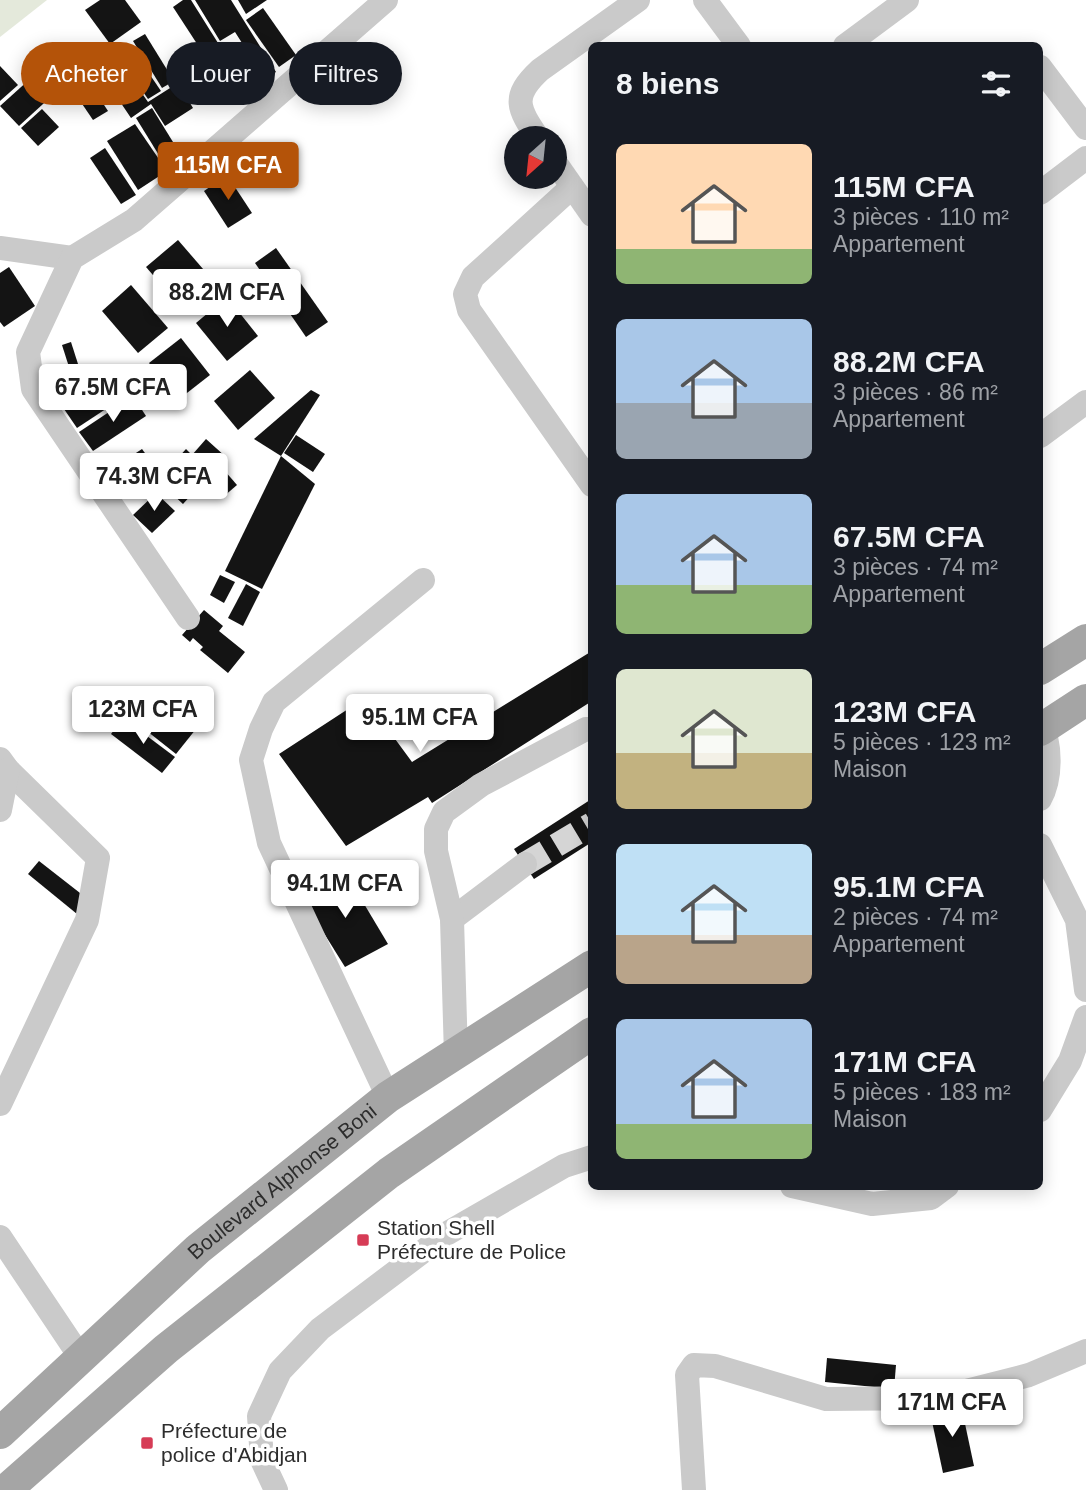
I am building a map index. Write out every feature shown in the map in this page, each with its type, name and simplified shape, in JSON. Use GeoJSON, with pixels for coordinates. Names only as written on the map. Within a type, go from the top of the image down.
{"type":"FeatureCollection","features":[{"type":"Feature","properties":{"kind":"main road"},"geometry":{"type":"LineString","coordinates":[[1043,667],[1086,640]]}},
{"type":"Feature","properties":{"kind":"main road"},"geometry":{"type":"LineString","coordinates":[[1043,725],[1086,700]]}},
{"type":"Feature","properties":{"kind":"main road","name":"Boulevard Alphonse Boni"},"geometry":{"type":"LineString","coordinates":[[0,1433],[198,1249],[388,1097],[588,970]]}},
{"type":"Feature","properties":{"kind":"main road"},"geometry":{"type":"LineString","coordinates":[[6,1490],[166,1349],[389,1173],[588,1036]]}},
{"type":"Feature","properties":{"kind":"street"},"geometry":{"type":"LineString","coordinates":[[188,618],[33,389],[28,352],[72,258],[134,220],[386,0]]}},
{"type":"Feature","properties":{"kind":"street"},"geometry":{"type":"LineString","coordinates":[[530,126],[521,113],[520,95],[529,81],[540,70],[638,0]]}},
{"type":"Feature","properties":{"kind":"street"},"geometry":{"type":"LineString","coordinates":[[705,0],[736,42]]}},
{"type":"Feature","properties":{"kind":"street"},"geometry":{"type":"LineString","coordinates":[[850,42],[907,0]]}},
{"type":"Feature","properties":{"kind":"street"},"geometry":{"type":"LineString","coordinates":[[1043,71],[1086,128]]}},
{"type":"Feature","properties":{"kind":"street"},"geometry":{"type":"LineString","coordinates":[[1043,190],[1086,158]]}},
{"type":"Feature","properties":{"kind":"street"},"geometry":{"type":"LineString","coordinates":[[567,180],[588,209]]}},
{"type":"Feature","properties":{"kind":"street"},"geometry":{"type":"LineString","coordinates":[[572,187],[473,277],[465,295],[469,310],[588,479]]}},
{"type":"Feature","properties":{"kind":"street"},"geometry":{"type":"LineString","coordinates":[[0,248],[72,258]]}},
{"type":"Feature","properties":{"kind":"street"},"geometry":{"type":"LineString","coordinates":[[1043,434],[1086,402]]}},
{"type":"Feature","properties":{"kind":"street"},"geometry":{"type":"LineString","coordinates":[[388,1097],[268,843],[251,760],[261,729],[274,702],[423,580]]}},
{"type":"Feature","properties":{"kind":"street"},"geometry":{"type":"LineString","coordinates":[[456,1056],[452,919],[436,851],[436,829],[444,812],[481,785],[588,729]]}},
{"type":"Feature","properties":{"kind":"street"},"geometry":{"type":"LineString","coordinates":[[1043,735],[1049,761],[1043,786]]}},
{"type":"Feature","properties":{"kind":"street"},"geometry":{"type":"LineString","coordinates":[[0,810],[4,764]]}},
{"type":"Feature","properties":{"kind":"street"},"geometry":{"type":"LineString","coordinates":[[0,1104],[87,920],[98,858],[4,764]]}},
{"type":"Feature","properties":{"kind":"street"},"geometry":{"type":"LineString","coordinates":[[1043,851],[1077,920],[1086,990]]}},
{"type":"Feature","properties":{"kind":"street"},"geometry":{"type":"LineString","coordinates":[[452,919],[524,864]]}},
{"type":"Feature","properties":{"kind":"street"},"geometry":{"type":"LineString","coordinates":[[1043,1105],[1070,1060],[1086,1017]]}},
{"type":"Feature","properties":{"kind":"street"},"geometry":{"type":"LineString","coordinates":[[276,1490],[262,1460],[259,1416],[281,1371],[320,1329],[446,1234],[564,1166],[588,1158]]}},
{"type":"Feature","properties":{"kind":"street"},"geometry":{"type":"LineString","coordinates":[[810,1190],[872,1204],[932,1198],[942,1190]]}},
{"type":"Feature","properties":{"kind":"street"},"geometry":{"type":"LineString","coordinates":[[0,1237],[81,1358]]}},
{"type":"Feature","properties":{"kind":"street"},"geometry":{"type":"LineString","coordinates":[[694,1490],[687,1375],[694,1365],[715,1366],[825,1399],[939,1398],[1030,1375],[1086,1351]]}},
{"type":"Feature","properties":{"kind":"shaded area"},"geometry":{"type":"Polygon","coordinates":[[[0,0],[47,0],[0,37],[0,0]]]}},
{"type":"Feature","properties":{"kind":"building"},"geometry":{"type":"Polygon","coordinates":[[[100,0],[125,0],[141,22],[113,42],[109,42],[85,10],[100,0]]]}},
{"type":"Feature","properties":{"kind":"building"},"geometry":{"type":"Polygon","coordinates":[[[183,0],[191,0],[217,42],[196,42],[173,7],[183,0]]]}},
{"type":"Feature","properties":{"kind":"building"},"geometry":{"type":"Polygon","coordinates":[[[195,0],[231,0],[257,42],[241,42],[235,32],[220,41],[195,0]]]}},
{"type":"Feature","properties":{"kind":"building"},"geometry":{"type":"Polygon","coordinates":[[[238,0],[267,0],[246,14],[238,0]]]}},
{"type":"Feature","properties":{"kind":"building"},"geometry":{"type":"Polygon","coordinates":[[[263,8],[289,45],[289,60],[279,67],[275,61],[275,42],[261,42],[246,20],[263,8]]]}},
{"type":"Feature","properties":{"kind":"building"},"geometry":{"type":"Polygon","coordinates":[[[145,34],[150,42],[134,42],[145,34]]]}},
{"type":"Feature","properties":{"kind":"building"},"geometry":{"type":"Polygon","coordinates":[[[152,45],[166,68],[166,86],[162,88],[152,72],[152,45]]]}},
{"type":"Feature","properties":{"kind":"building"},"geometry":{"type":"Polygon","coordinates":[[[0,66],[18,85],[0,101],[0,66]]]}},
{"type":"Feature","properties":{"kind":"building"},"geometry":{"type":"Polygon","coordinates":[[[152,78],[161,91],[152,97],[152,78]]]}},
{"type":"Feature","properties":{"kind":"building"},"geometry":{"type":"Polygon","coordinates":[[[21,87],[21,105],[42,105],[19,126],[0,106],[21,87]]]}},
{"type":"Feature","properties":{"kind":"building"},"geometry":{"type":"Polygon","coordinates":[[[166,91],[166,105],[191,105],[193,108],[165,126],[152,105],[152,99],[166,91]]]}},
{"type":"Feature","properties":{"kind":"building"},"geometry":{"type":"Polygon","coordinates":[[[83,105],[104,105],[108,111],[93,120],[83,105]]]}},
{"type":"Feature","properties":{"kind":"building"},"geometry":{"type":"Polygon","coordinates":[[[122,105],[150,105],[131,118],[122,105]]]}},
{"type":"Feature","properties":{"kind":"building"},"geometry":{"type":"Polygon","coordinates":[[[152,108],[181,155],[165,165],[136,118],[152,108]]]}},
{"type":"Feature","properties":{"kind":"building"},"geometry":{"type":"Polygon","coordinates":[[[42,109],[59,127],[38,146],[21,128],[42,109]]]}},
{"type":"Feature","properties":{"kind":"building"},"geometry":{"type":"Polygon","coordinates":[[[135,124],[167,171],[138,190],[107,141],[135,124]]]}},
{"type":"Feature","properties":{"kind":"building"},"geometry":{"type":"Polygon","coordinates":[[[105,148],[136,195],[121,204],[90,158],[105,148]]]}},
{"type":"Feature","properties":{"kind":"building"},"geometry":{"type":"Polygon","coordinates":[[[227,175],[252,213],[228,228],[204,191],[227,175]]]}},
{"type":"Feature","properties":{"kind":"building"},"geometry":{"type":"Polygon","coordinates":[[[178,240],[216,284],[184,311],[146,267],[178,240]]]}},
{"type":"Feature","properties":{"kind":"building"},"geometry":{"type":"Polygon","coordinates":[[[276,248],[328,322],[306,337],[255,263],[276,248]]]}},
{"type":"Feature","properties":{"kind":"building"},"geometry":{"type":"Polygon","coordinates":[[[9,267],[35,306],[4,327],[0,322],[0,273],[9,267]]]}},
{"type":"Feature","properties":{"kind":"building"},"geometry":{"type":"Polygon","coordinates":[[[131,285],[168,328],[138,353],[102,311],[131,285]]]}},
{"type":"Feature","properties":{"kind":"building"},"geometry":{"type":"Polygon","coordinates":[[[227,297],[258,336],[227,361],[196,323],[227,297]]]}},
{"type":"Feature","properties":{"kind":"building"},"geometry":{"type":"Polygon","coordinates":[[[181,338],[210,375],[178,400],[149,363],[181,338]]]}},
{"type":"Feature","properties":{"kind":"building"},"geometry":{"type":"Polygon","coordinates":[[[71,342],[85,386],[76,389],[62,345],[71,342]]]}},
{"type":"Feature","properties":{"kind":"building"},"geometry":{"type":"Polygon","coordinates":[[[250,370],[275,398],[238,430],[214,401],[250,370]]]}},
{"type":"Feature","properties":{"kind":"building"},"geometry":{"type":"Polygon","coordinates":[[[114,376],[127,395],[77,428],[64,409],[114,376]]]}},
{"type":"Feature","properties":{"kind":"building"},"geometry":{"type":"Polygon","coordinates":[[[311,390],[320,395],[281,456],[254,439],[311,390]]]}},
{"type":"Feature","properties":{"kind":"building"},"geometry":{"type":"Polygon","coordinates":[[[133,396],[146,416],[93,451],[79,432],[133,396]]]}},
{"type":"Feature","properties":{"kind":"building"},"geometry":{"type":"Polygon","coordinates":[[[296,435],[325,454],[313,472],[284,453],[296,435]]]}},
{"type":"Feature","properties":{"kind":"building"},"geometry":{"type":"Polygon","coordinates":[[[206,439],[226,457],[183,504],[169,491],[180,479],[177,476],[166,488],[154,478],[173,457],[176,460],[186,449],[192,455],[206,439]]]}},
{"type":"Feature","properties":{"kind":"building"},"geometry":{"type":"Polygon","coordinates":[[[142,449],[158,471],[123,494],[107,472],[142,449]]]}},
{"type":"Feature","properties":{"kind":"building"},"geometry":{"type":"Polygon","coordinates":[[[281,456],[315,484],[262,589],[225,571],[281,456]]]}},
{"type":"Feature","properties":{"kind":"building"},"geometry":{"type":"Polygon","coordinates":[[[224,470],[237,485],[223,497],[209,482],[224,470]]]}},
{"type":"Feature","properties":{"kind":"building"},"geometry":{"type":"Polygon","coordinates":[[[156,493],[175,511],[152,533],[133,515],[156,493]]]}},
{"type":"Feature","properties":{"kind":"building"},"geometry":{"type":"Polygon","coordinates":[[[220,575],[235,582],[224,603],[210,595],[220,575]]]}},
{"type":"Feature","properties":{"kind":"building"},"geometry":{"type":"Polygon","coordinates":[[[246,584],[260,592],[243,626],[228,618],[246,584]]]}},
{"type":"Feature","properties":{"kind":"building"},"geometry":{"type":"Polygon","coordinates":[[[204,610],[223,626],[219,631],[245,652],[228,673],[200,650],[203,647],[193,638],[190,642],[182,635],[204,610]]]}},
{"type":"Feature","properties":{"kind":"building"},"geometry":{"type":"Polygon","coordinates":[[[588,653],[588,704],[432,803],[428,797],[346,846],[279,754],[365,698],[412,762],[588,653]]]}},
{"type":"Feature","properties":{"kind":"building"},"geometry":{"type":"Polygon","coordinates":[[[149,691],[196,729],[176,754],[128,716],[149,691]]]}},
{"type":"Feature","properties":{"kind":"building"},"geometry":{"type":"Polygon","coordinates":[[[123,718],[175,757],[162,773],[111,734],[123,718]]]}},
{"type":"Feature","properties":{"kind":"building"},"geometry":{"type":"Polygon","coordinates":[[[588,801],[588,845],[534,879],[514,849],[588,801]]]}},
{"type":"Feature","properties":{"kind":"building"},"geometry":{"type":"Polygon","coordinates":[[[39,861],[89,900],[77,914],[28,874],[39,861]]]}},
{"type":"Feature","properties":{"kind":"building"},"geometry":{"type":"Polygon","coordinates":[[[345,872],[388,944],[345,967],[302,898],[345,872]]]}},
{"type":"Feature","properties":{"kind":"building"},"geometry":{"type":"Polygon","coordinates":[[[827,1358],[896,1365],[894,1389],[825,1382],[827,1358]]]}},
{"type":"Feature","properties":{"kind":"building"},"geometry":{"type":"Polygon","coordinates":[[[961,1405],[974,1466],[943,1473],[930,1412],[961,1405]]]}},
{"type":"Feature","properties":{"kind":"tunnel"},"geometry":{"type":"LineString","coordinates":[[525,864],[588,826]]}},
{"type":"Feature","properties":{"kind":"place","name":"Station Shell Préfecture de Police"},"geometry":{"type":"Point","coordinates":[363,1240]}},
{"type":"Feature","properties":{"kind":"place","name":"Préfecture de police d'Abidjan"},"geometry":{"type":"Point","coordinates":[147,1443]}}]}
